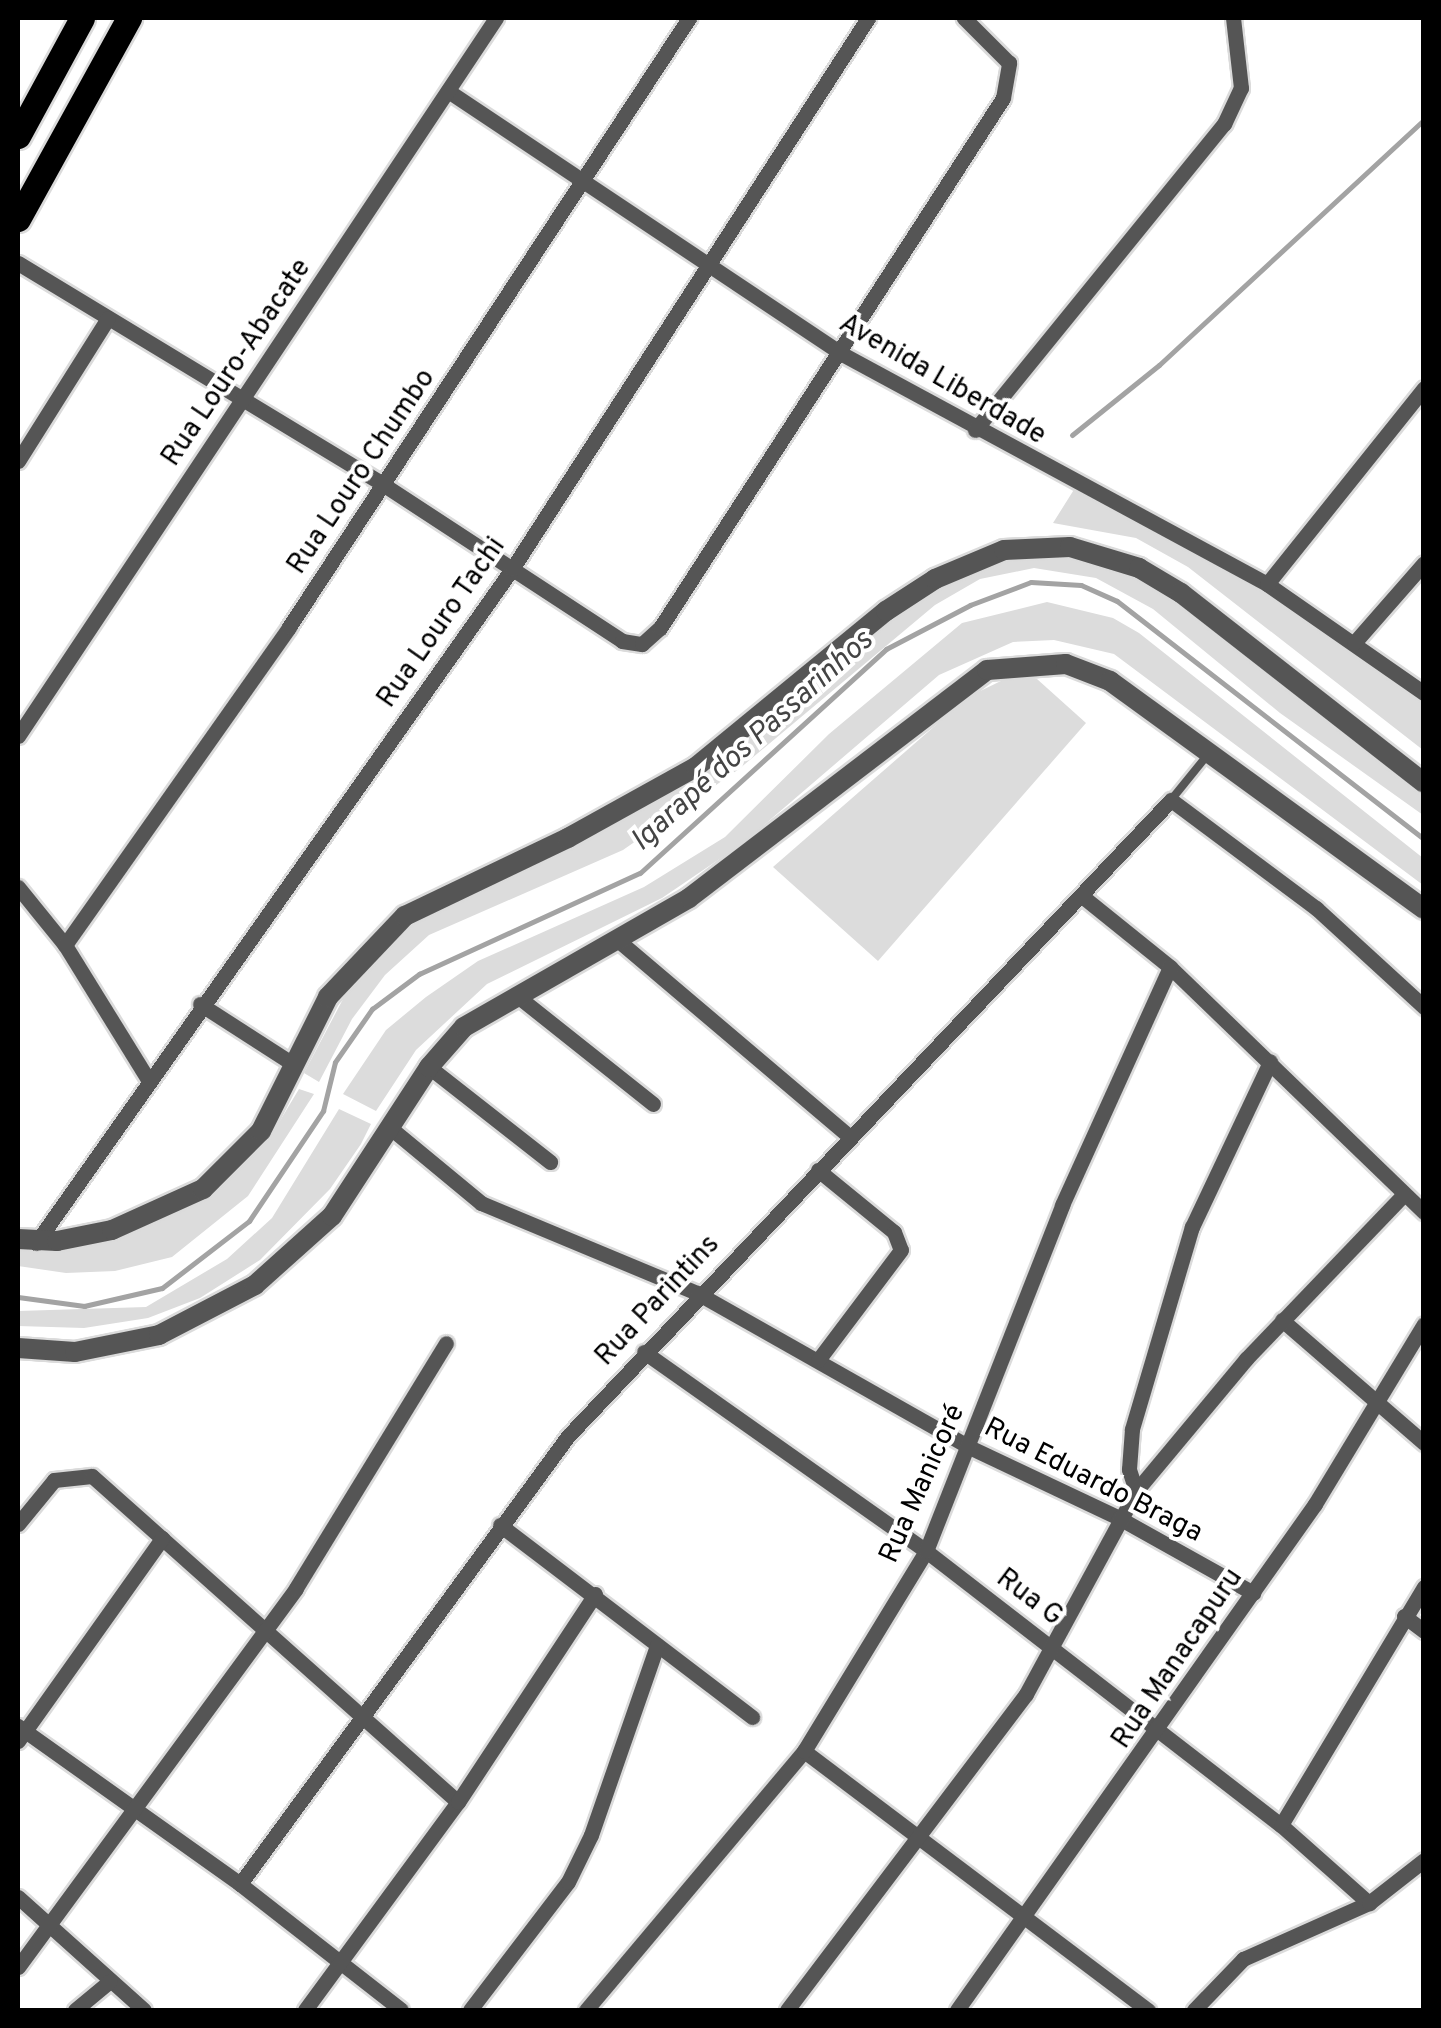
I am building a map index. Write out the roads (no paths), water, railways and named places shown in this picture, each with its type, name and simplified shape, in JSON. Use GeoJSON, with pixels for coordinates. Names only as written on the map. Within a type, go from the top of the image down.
{"type":"FeatureCollection","features":[{"type":"Feature","properties":{"kind":"main road"},"geometry":{"type":"LineString","coordinates":[[18,136],[82,18]]}},
{"type":"Feature","properties":{"kind":"main road"},"geometry":{"type":"LineString","coordinates":[[18,219],[129,18]]}},
{"type":"Feature","properties":{"kind":"street","name":"Rua Louro-Abacate"},"geometry":{"type":"LineString","coordinates":[[18,736],[496,18]]}},
{"type":"Feature","properties":{"kind":"street","name":"Rua Louro Chumbo"},"geometry":{"type":"LineString","coordinates":[[65,945],[172,800],[384,485],[689,18]]}},
{"type":"Feature","properties":{"kind":"street","name":"Rua Louro Tachi"},"geometry":{"type":"LineString","coordinates":[[27,1241],[149,1081],[512,568],[710,270],[868,18]]}},
{"type":"Feature","properties":{"kind":"street"},"geometry":{"type":"LineString","coordinates":[[18,263],[384,485],[622,641],[642,644],[660,628],[842,354],[1003,98],[1009,63],[964,18]]}},
{"type":"Feature","properties":{"kind":"street"},"geometry":{"type":"LineString","coordinates":[[974,430],[1224,124],[1240,88],[1232,18]]}},
{"type":"Feature","properties":{"kind":"street","name":"Avenida Liberdade"},"geometry":{"type":"LineString","coordinates":[[448,91],[710,270],[842,354],[974,430],[1267,584],[1424,692]]}},
{"type":"Feature","properties":{"kind":"street"},"geometry":{"type":"LineString","coordinates":[[18,460],[108,318]]}},
{"type":"Feature","properties":{"kind":"street"},"geometry":{"type":"LineString","coordinates":[[1267,584],[1424,388]]}},
{"type":"Feature","properties":{"kind":"street"},"geometry":{"type":"LineString","coordinates":[[27,1241],[149,1218],[203,1189],[261,1131],[328,997],[405,916],[568,838],[696,767],[886,612],[935,579],[1004,550],[1046,544],[1102,552],[1150,574],[1424,783]]}},
{"type":"Feature","properties":{"kind":"street"},"geometry":{"type":"LineString","coordinates":[[1354,643],[1424,563]]}},
{"type":"Feature","properties":{"kind":"street"},"geometry":{"type":"LineString","coordinates":[[18,1348],[76,1352],[122,1344],[230,1301],[279,1268],[332,1216],[428,1067],[478,1016],[620,942],[772,841],[987,670],[1044,663],[1087,670],[1132,693],[1424,909]]}},
{"type":"Feature","properties":{"kind":"street"},"geometry":{"type":"LineString","coordinates":[[1171,800],[1316,908],[1424,1006]]}},
{"type":"Feature","properties":{"kind":"street","name":"Rua Parintins"},"geometry":{"type":"LineString","coordinates":[[240,1884],[568,1436],[697,1293],[1171,800]]}},
{"type":"Feature","properties":{"kind":"street"},"geometry":{"type":"LineString","coordinates":[[18,887],[65,945],[149,1081]]}},
{"type":"Feature","properties":{"kind":"street"},"geometry":{"type":"LineString","coordinates":[[1082,896],[1170,967],[1424,1212]]}},
{"type":"Feature","properties":{"kind":"street"},"geometry":{"type":"LineString","coordinates":[[620,942],[849,1136]]}},
{"type":"Feature","properties":{"kind":"street","name":"Rua Manicoré"},"geometry":{"type":"LineString","coordinates":[[586,2010],[804,1751],[926,1551],[1062,1204],[1170,967]]}},
{"type":"Feature","properties":{"kind":"street"},"geometry":{"type":"LineString","coordinates":[[516,995],[653,1104]]}},
{"type":"Feature","properties":{"kind":"street"},"geometry":{"type":"LineString","coordinates":[[200,1004],[293,1064]]}},
{"type":"Feature","properties":{"kind":"street"},"geometry":{"type":"LineString","coordinates":[[1136,1491],[1130,1469],[1132,1430],[1192,1227],[1270,1062]]}},
{"type":"Feature","properties":{"kind":"street"},"geometry":{"type":"LineString","coordinates":[[428,1067],[550,1162]]}},
{"type":"Feature","properties":{"kind":"street","name":"Rua Eduardo Braga"},"geometry":{"type":"LineString","coordinates":[[388,1126],[481,1203],[697,1293],[969,1447],[1119,1518],[1254,1593]]}},
{"type":"Feature","properties":{"kind":"street"},"geometry":{"type":"LineString","coordinates":[[818,1170],[894,1232],[901,1250],[818,1360]]}},
{"type":"Feature","properties":{"kind":"street"},"geometry":{"type":"LineString","coordinates":[[810,2010],[791,2004],[922,1835],[1056,1650],[1119,1518],[1136,1491],[1282,1320],[1404,1194]]}},
{"type":"Feature","properties":{"kind":"street"},"geometry":{"type":"LineString","coordinates":[[1282,1320],[1424,1444]]}},
{"type":"Feature","properties":{"kind":"street","name":"Rua Manacapuru"},"geometry":{"type":"LineString","coordinates":[[957,2010],[1029,1915],[1254,1593],[1378,1403],[1424,1324]]}},
{"type":"Feature","properties":{"kind":"street"},"geometry":{"type":"LineString","coordinates":[[18,1967],[266,1632],[446,1342]]}},
{"type":"Feature","properties":{"kind":"street","name":"Rua G"},"geometry":{"type":"LineString","coordinates":[[644,1352],[926,1551],[1281,1825],[1369,1903]]}},
{"type":"Feature","properties":{"kind":"street"},"geometry":{"type":"LineString","coordinates":[[18,1524],[42,1491],[61,1476],[92,1476],[458,1802]]}},
{"type":"Feature","properties":{"kind":"street"},"geometry":{"type":"LineString","coordinates":[[500,1525],[752,1716]]}},
{"type":"Feature","properties":{"kind":"street"},"geometry":{"type":"LineString","coordinates":[[162,1538],[20,1733],[240,1884],[401,2010]]}},
{"type":"Feature","properties":{"kind":"street"},"geometry":{"type":"LineString","coordinates":[[1281,1825],[1424,1587]]}},
{"type":"Feature","properties":{"kind":"street"},"geometry":{"type":"LineString","coordinates":[[305,2010],[343,1966],[458,1802],[595,1594]]}},
{"type":"Feature","properties":{"kind":"street"},"geometry":{"type":"LineString","coordinates":[[1404,1616],[1424,1631]]}},
{"type":"Feature","properties":{"kind":"street"},"geometry":{"type":"LineString","coordinates":[[470,2010],[568,1882],[592,1835],[656,1644]]}},
{"type":"Feature","properties":{"kind":"street"},"geometry":{"type":"LineString","coordinates":[[804,1751],[1029,1915],[1148,2010]]}},
{"type":"Feature","properties":{"kind":"street"},"geometry":{"type":"LineString","coordinates":[[1194,2010],[1230,1969],[1259,1949],[1369,1903],[1424,1860]]}},
{"type":"Feature","properties":{"kind":"street"},"geometry":{"type":"LineString","coordinates":[[18,1897],[144,2010]]}},
{"type":"Feature","properties":{"kind":"street"},"geometry":{"type":"LineString","coordinates":[[75,2010],[110,1981]]}},
{"type":"Feature","properties":{"kind":"lane"},"geometry":{"type":"LineString","coordinates":[[1171,800],[1211,751]]}},
{"type":"Feature","properties":{"kind":"waterway"},"geometry":{"type":"LineString","coordinates":[[1072,435],[1159,365],[1424,120]]}},
{"type":"Feature","properties":{"kind":"waterway","name":"Igarapé dos Passarinhos"},"geometry":{"type":"LineString","coordinates":[[18,1297],[84,1306],[162,1288],[249,1221],[323,1111],[335,1062],[372,1009],[419,974],[640,873],[886,649],[970,605],[1031,582],[1081,585],[1117,601],[1424,839]]}}]}
